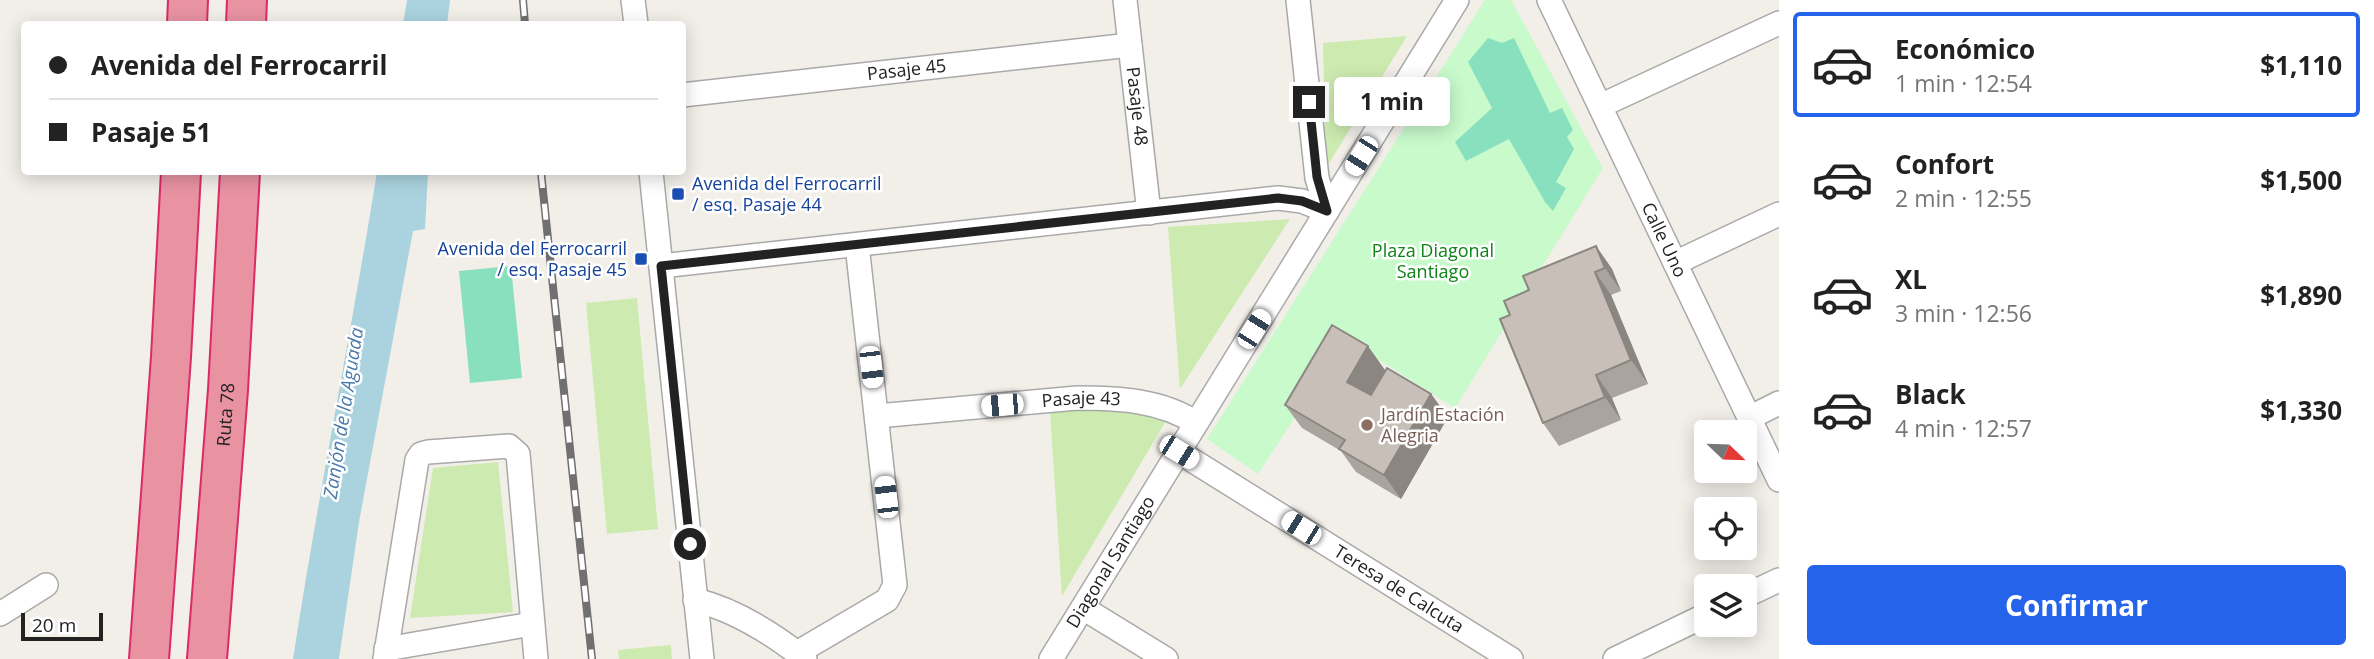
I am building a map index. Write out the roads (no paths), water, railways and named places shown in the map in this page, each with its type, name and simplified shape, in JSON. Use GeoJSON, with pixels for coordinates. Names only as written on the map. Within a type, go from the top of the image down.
{"type":"FeatureCollection","features":[{"type":"Feature","properties":{"kind":"highway"},"geometry":{"type":"LineString","coordinates":[[187,21],[188,0]]}},
{"type":"Feature","properties":{"kind":"highway"},"geometry":{"type":"LineString","coordinates":[[246,21],[247,0]]}},
{"type":"Feature","properties":{"kind":"highway"},"geometry":{"type":"LineString","coordinates":[[149,659],[181,175]]}},
{"type":"Feature","properties":{"kind":"highway","name":"Ruta 78"},"geometry":{"type":"LineString","coordinates":[[207,659],[228,390],[240,175]]}},
{"type":"Feature","properties":{"kind":"street"},"geometry":{"type":"LineString","coordinates":[[633,0],[636,21]]}},
{"type":"Feature","properties":{"kind":"street","name":"Pasaje 48"},"geometry":{"type":"LineString","coordinates":[[1125,0],[1149,212]]}},
{"type":"Feature","properties":{"kind":"street"},"geometry":{"type":"LineString","coordinates":[[1298,0],[1317,177],[1327,211]]}},
{"type":"Feature","properties":{"kind":"street","name":"Diagonal Santiago"},"geometry":{"type":"LineString","coordinates":[[1051,659],[1457,0]]}},
{"type":"Feature","properties":{"kind":"street","name":"Calle Uno"},"geometry":{"type":"LineString","coordinates":[[1549,0],[1779,480]]}},
{"type":"Feature","properties":{"kind":"street"},"geometry":{"type":"LineString","coordinates":[[1600,106],[1779,23]]}},
{"type":"Feature","properties":{"kind":"street","name":"Pasaje 45"},"geometry":{"type":"LineString","coordinates":[[686,95],[1130,45]]}},
{"type":"Feature","properties":{"kind":"street"},"geometry":{"type":"LineString","coordinates":[[651,175],[702,659]]}},
{"type":"Feature","properties":{"kind":"street"},"geometry":{"type":"LineString","coordinates":[[661,266],[1278,198],[1302,201],[1327,211]]}},
{"type":"Feature","properties":{"kind":"street"},"geometry":{"type":"LineString","coordinates":[[1675,263],[1779,214]]}},
{"type":"Feature","properties":{"kind":"street"},"geometry":{"type":"LineString","coordinates":[[695,600],[731,611],[801,656],[887,600],[895,585],[857,245]]}},
{"type":"Feature","properties":{"kind":"street","name":"Pasaje 43"},"geometry":{"type":"LineString","coordinates":[[877,416],[1077,398],[1105,398],[1170,408],[1196,423]]}},
{"type":"Feature","properties":{"kind":"street"},"geometry":{"type":"LineString","coordinates":[[1749,418],[1779,403]]}},
{"type":"Feature","properties":{"kind":"street"},"geometry":{"type":"LineString","coordinates":[[532,624],[386,654],[417,460],[421,454],[509,446],[517,454],[536,659]]}},
{"type":"Feature","properties":{"kind":"street","name":"Teresa de Calcuta"},"geometry":{"type":"LineString","coordinates":[[1179,452],[1511,659]]}},
{"type":"Feature","properties":{"kind":"street"},"geometry":{"type":"LineString","coordinates":[[1757,590],[1779,580]]}},
{"type":"Feature","properties":{"kind":"street"},"geometry":{"type":"LineString","coordinates":[[0,614],[46,585]]}},
{"type":"Feature","properties":{"kind":"street"},"geometry":{"type":"LineString","coordinates":[[1083,608],[1166,659]]}},
{"type":"Feature","properties":{"kind":"street"},"geometry":{"type":"LineString","coordinates":[[1615,659],[1694,621]]}},
{"type":"Feature","properties":{"kind":"water"},"geometry":{"type":"Polygon","coordinates":[[[407,0],[450,0],[447,21],[404,21],[407,0]]]}},
{"type":"Feature","properties":{"kind":"water","name":"Zanjón de la Aguada"},"geometry":{"type":"Polygon","coordinates":[[[376,175],[428,175],[425,229],[413,231],[359,522],[339,659],[293,659],[313,537],[376,175]]]}},
{"type":"Feature","properties":{"kind":"railway"},"geometry":{"type":"LineString","coordinates":[[523,0],[525,21]]}},
{"type":"Feature","properties":{"kind":"railway"},"geometry":{"type":"LineString","coordinates":[[541,175],[592,659]]}},
{"type":"Feature","properties":{"kind":"place","name":"Avenida del Ferrocarril / esq. Pasaje 44"},"geometry":{"type":"Point","coordinates":[678,194]}},
{"type":"Feature","properties":{"kind":"place","name":"Avenida del Ferrocarril / esq. Pasaje 45"},"geometry":{"type":"Point","coordinates":[641,259]}},
{"type":"Feature","properties":{"kind":"place","name":"Jardín Estación Alegria"},"geometry":{"type":"Point","coordinates":[1367,425]}},
{"type":"Feature","properties":{"kind":"park label","name":"Plaza Diagonal Santiago"},"geometry":{"type":"Point","coordinates":[1433,261]}}]}
